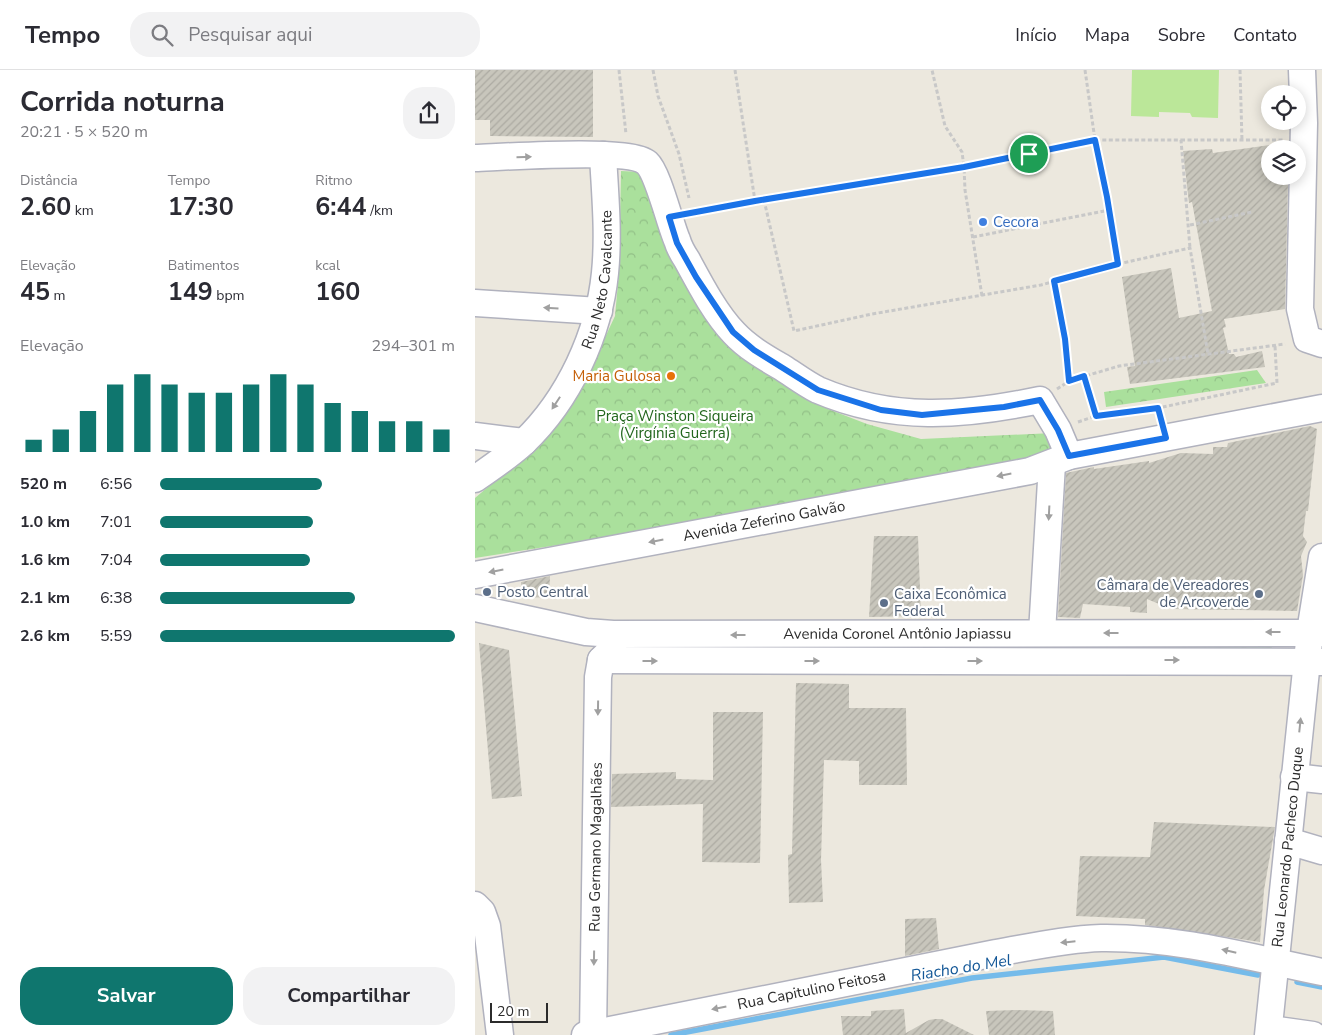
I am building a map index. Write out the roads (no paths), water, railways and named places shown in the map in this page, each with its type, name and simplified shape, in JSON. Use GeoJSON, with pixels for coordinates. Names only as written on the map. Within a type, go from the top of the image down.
{"type":"FeatureCollection","features":[{"type":"Feature","properties":{"kind":"street"},"geometry":{"type":"LineString","coordinates":[[1302,70],[1311,144],[1300,309],[1315,341]]}},
{"type":"Feature","properties":{"kind":"street"},"geometry":{"type":"LineString","coordinates":[[475,158],[603,155],[638,160],[655,177],[680,215],[677,243],[696,277],[733,332],[754,350],[818,390],[881,410],[922,415],[958,413],[1040,400],[1058,430],[1060,460],[1042,633]]}},
{"type":"Feature","properties":{"kind":"street","name":"Rua Neto Cavalcante"},"geometry":{"type":"LineString","coordinates":[[475,479],[524,442],[550,412],[568,384],[583,354],[599,311],[605,273],[607,233],[603,155]]}},
{"type":"Feature","properties":{"kind":"street"},"geometry":{"type":"LineString","coordinates":[[475,304],[599,311]]}},
{"type":"Feature","properties":{"kind":"street","name":"Avenida Zeferino Galvão"},"geometry":{"type":"LineString","coordinates":[[475,575],[1030,471],[1060,460],[1322,408]]}},
{"type":"Feature","properties":{"kind":"street"},"geometry":{"type":"LineString","coordinates":[[475,436],[524,442]]}},
{"type":"Feature","properties":{"kind":"street","name":"Rua Leonardo Pacheco Duque"},"geometry":{"type":"LineString","coordinates":[[1269,1032],[1294,777],[1315,661],[1322,557]]}},
{"type":"Feature","properties":{"kind":"street","name":"Avenida Coronel Antônio Japiassu"},"geometry":{"type":"LineString","coordinates":[[475,608],[587,632],[641,635],[1316,632]]}},
{"type":"Feature","properties":{"kind":"street"},"geometry":{"type":"LineString","coordinates":[[475,620],[582,648],[601,660],[621,642],[641,635]]}},
{"type":"Feature","properties":{"kind":"street"},"geometry":{"type":"LineString","coordinates":[[771,635],[771,661]]}},
{"type":"Feature","properties":{"kind":"street","name":"Avenida Coronel Antônio Japiassu"},"geometry":{"type":"LineString","coordinates":[[601,660],[1315,661]]}},
{"type":"Feature","properties":{"kind":"street","name":"Rua Germano Magalhães"},"geometry":{"type":"LineString","coordinates":[[591,1034],[598,677],[601,660]]}},
{"type":"Feature","properties":{"kind":"street"},"geometry":{"type":"LineString","coordinates":[[1294,777],[1322,780]]}},
{"type":"Feature","properties":{"kind":"street"},"geometry":{"type":"LineString","coordinates":[[1288,841],[1322,851]]}},
{"type":"Feature","properties":{"kind":"street"},"geometry":{"type":"LineString","coordinates":[[475,905],[482,912],[487,926],[500,1035]]}},
{"type":"Feature","properties":{"kind":"street","name":"Rua Capitulino Feitosa"},"geometry":{"type":"LineString","coordinates":[[591,1034],[996,953],[1100,938],[1153,940],[1212,948],[1322,972]]}},
{"type":"Feature","properties":{"kind":"street"},"geometry":{"type":"LineString","coordinates":[[1269,1032],[1313,1035]]}},
{"type":"Feature","properties":{"kind":"waterway","name":"Riacho do Mel"},"geometry":{"type":"LineString","coordinates":[[671,1035],[972,978],[1164,957],[1258,975]]}},
{"type":"Feature","properties":{"kind":"waterway","name":"Riacho do Mel"},"geometry":{"type":"LineString","coordinates":[[1297,982],[1322,987]]}},
{"type":"Feature","properties":{"kind":"place","name":"Cecora"},"geometry":{"type":"Point","coordinates":[983,222]}},
{"type":"Feature","properties":{"kind":"place","name":"Maria Gulosa"},"geometry":{"type":"Point","coordinates":[671,376]}},
{"type":"Feature","properties":{"kind":"place","name":"Posto Central"},"geometry":{"type":"Point","coordinates":[487,592]}},
{"type":"Feature","properties":{"kind":"place","name":"Câmara de Vereadores de Arcoverde"},"geometry":{"type":"Point","coordinates":[1259,594]}},
{"type":"Feature","properties":{"kind":"place","name":"Caixa Econômica Federal"},"geometry":{"type":"Point","coordinates":[884,603]}},
{"type":"Feature","properties":{"kind":"park label","name":"Praça Winston Siqueira (Virgínia Guerra)"},"geometry":{"type":"Point","coordinates":[675,424]}}]}
